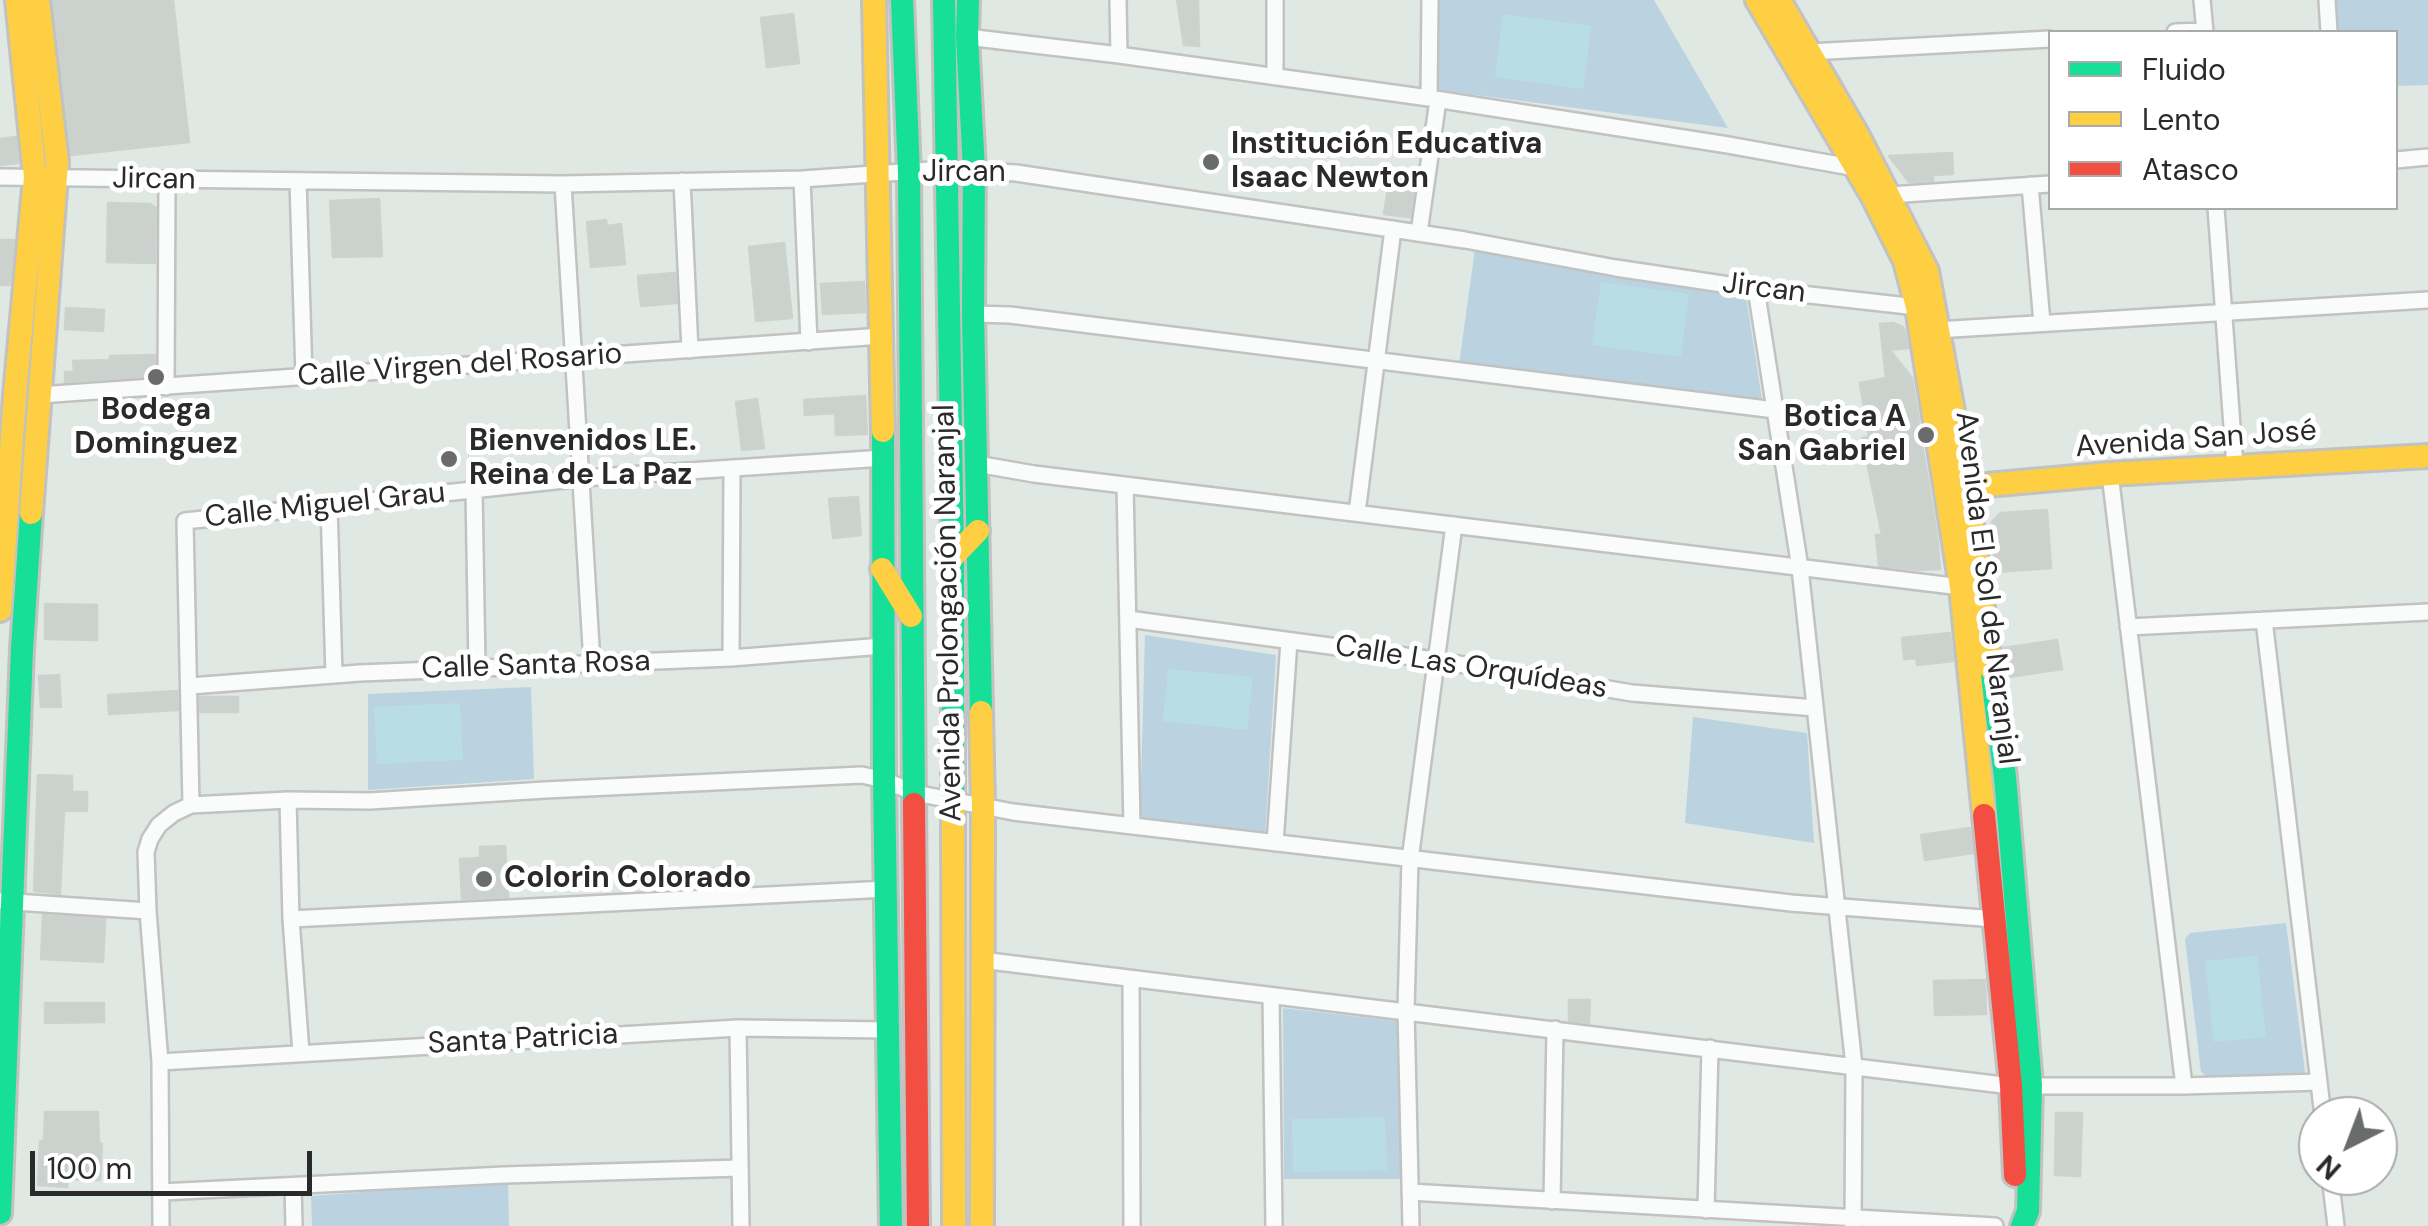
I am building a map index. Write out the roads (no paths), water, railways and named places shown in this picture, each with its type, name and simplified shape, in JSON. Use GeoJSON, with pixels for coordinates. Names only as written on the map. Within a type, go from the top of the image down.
{"type":"FeatureCollection","features":[{"type":"Feature","properties":{"kind":"street"},"geometry":{"type":"LineString","coordinates":[[0,1213],[6,901],[39,395],[46,177],[18,0]]}},
{"type":"Feature","properties":{"kind":"street"},"geometry":{"type":"LineString","coordinates":[[0,610],[15,396],[46,177],[58,162],[38,0]]}},
{"type":"Feature","properties":{"kind":"street","name":"Avenida Prolongación Naranjal"},"geometry":{"type":"LineString","coordinates":[[874,0],[884,458],[882,569],[891,1226]]}},
{"type":"Feature","properties":{"kind":"street","name":"Avenida Prolongación Naranjal"},"geometry":{"type":"LineString","coordinates":[[902,0],[909,173],[918,1226]]}},
{"type":"Feature","properties":{"kind":"street","name":"Avenida Prolongación Naranjal"},"geometry":{"type":"LineString","coordinates":[[944,0],[953,557],[954,1226]]}},
{"type":"Feature","properties":{"kind":"street","name":"Avenida Prolongación Naranjal"},"geometry":{"type":"LineString","coordinates":[[968,0],[983,807],[982,1226]]}},
{"type":"Feature","properties":{"kind":"street"},"geometry":{"type":"LineString","coordinates":[[1118,0],[1119,55]]}},
{"type":"Feature","properties":{"kind":"street"},"geometry":{"type":"LineString","coordinates":[[1275,0],[1275,77]]}},
{"type":"Feature","properties":{"kind":"street"},"geometry":{"type":"LineString","coordinates":[[1420,233],[1433,99],[1430,0]]}},
{"type":"Feature","properties":{"kind":"street","name":"Avenida El Sol de Naranjal"},"geometry":{"type":"LineString","coordinates":[[1757,0],[1856,168],[1905,261],[1918,307],[1956,488],[2005,777],[2021,1086],[2016,1209],[2022,1225]]}},
{"type":"Feature","properties":{"kind":"street","name":"Avenida El Sol de Naranjal"},"geometry":{"type":"LineString","coordinates":[[1779,0],[1890,196],[1926,271],[1956,488],[1994,920],[2021,1086]]}},
{"type":"Feature","properties":{"kind":"street"},"geometry":{"type":"LineString","coordinates":[[2202,0],[2205,30]]}},
{"type":"Feature","properties":{"kind":"street"},"geometry":{"type":"LineString","coordinates":[[2327,0],[2329,30]]}},
{"type":"Feature","properties":{"kind":"street"},"geometry":{"type":"LineString","coordinates":[[967,36],[1433,99],[1856,168]]}},
{"type":"Feature","properties":{"kind":"street"},"geometry":{"type":"LineString","coordinates":[[1809,52],[2048,39]]}},
{"type":"Feature","properties":{"kind":"street"},"geometry":{"type":"LineString","coordinates":[[2398,160],[2428,157]]}},
{"type":"Feature","properties":{"kind":"street","name":"Jircan"},"geometry":{"type":"LineString","coordinates":[[0,178],[563,184],[802,179],[974,170],[1420,233],[1756,289],[1918,307]]}},
{"type":"Feature","properties":{"kind":"street"},"geometry":{"type":"LineString","coordinates":[[802,179],[809,342]]}},
{"type":"Feature","properties":{"kind":"street"},"geometry":{"type":"LineString","coordinates":[[166,387],[167,180]]}},
{"type":"Feature","properties":{"kind":"street"},"geometry":{"type":"LineString","coordinates":[[298,182],[304,377]]}},
{"type":"Feature","properties":{"kind":"street"},"geometry":{"type":"LineString","coordinates":[[682,182],[690,350]]}},
{"type":"Feature","properties":{"kind":"street"},"geometry":{"type":"LineString","coordinates":[[563,184],[592,663]]}},
{"type":"Feature","properties":{"kind":"street"},"geometry":{"type":"LineString","coordinates":[[1890,196],[2048,184]]}},
{"type":"Feature","properties":{"kind":"street"},"geometry":{"type":"LineString","coordinates":[[2030,185],[2042,323]]}},
{"type":"Feature","properties":{"kind":"street"},"geometry":{"type":"LineString","coordinates":[[2216,210],[2235,467]]}},
{"type":"Feature","properties":{"kind":"street"},"geometry":{"type":"LineString","coordinates":[[1357,513],[1393,229]]}},
{"type":"Feature","properties":{"kind":"street"},"geometry":{"type":"LineString","coordinates":[[1756,289],[1800,568],[1854,1066],[1853,1222]]}},
{"type":"Feature","properties":{"kind":"street"},"geometry":{"type":"LineString","coordinates":[[1936,330],[2428,300]]}},
{"type":"Feature","properties":{"kind":"street"},"geometry":{"type":"LineString","coordinates":[[974,314],[1010,315],[1775,410]]}},
{"type":"Feature","properties":{"kind":"street","name":"Calle Virgen del Rosario"},"geometry":{"type":"LineString","coordinates":[[39,395],[882,336]]}},
{"type":"Feature","properties":{"kind":"street","name":"Avenida San José"},"geometry":{"type":"LineString","coordinates":[[1956,488],[2110,474],[2428,456]]}},
{"type":"Feature","properties":{"kind":"street","name":"Calle Miguel Grau"},"geometry":{"type":"LineString","coordinates":[[190,686],[185,521],[583,478],[884,458]]}},
{"type":"Feature","properties":{"kind":"street"},"geometry":{"type":"LineString","coordinates":[[977,464],[1962,587]]}},
{"type":"Feature","properties":{"kind":"street"},"geometry":{"type":"LineString","coordinates":[[731,658],[732,468]]}},
{"type":"Feature","properties":{"kind":"street"},"geometry":{"type":"LineString","coordinates":[[2110,474],[2184,1086]]}},
{"type":"Feature","properties":{"kind":"street"},"geometry":{"type":"LineString","coordinates":[[1126,485],[1132,826]]}},
{"type":"Feature","properties":{"kind":"street"},"geometry":{"type":"LineString","coordinates":[[474,490],[477,668]]}},
{"type":"Feature","properties":{"kind":"street"},"geometry":{"type":"LineString","coordinates":[[329,505],[334,675]]}},
{"type":"Feature","properties":{"kind":"street"},"geometry":{"type":"LineString","coordinates":[[1411,1226],[1406,1010],[1410,860],[1454,525]]}},
{"type":"Feature","properties":{"kind":"street"},"geometry":{"type":"LineString","coordinates":[[953,557],[978,531]]}},
{"type":"Feature","properties":{"kind":"street"},"geometry":{"type":"LineString","coordinates":[[882,569],[913,618]]}},
{"type":"Feature","properties":{"kind":"street"},"geometry":{"type":"LineString","coordinates":[[2128,626],[2428,612]]}},
{"type":"Feature","properties":{"kind":"street","name":"Calle Las Orquídeas"},"geometry":{"type":"LineString","coordinates":[[1128,619],[1435,660],[1632,693],[1815,708]]}},
{"type":"Feature","properties":{"kind":"street"},"geometry":{"type":"LineString","coordinates":[[2264,620],[2321,1096]]}},
{"type":"Feature","properties":{"kind":"street"},"geometry":{"type":"LineString","coordinates":[[1275,844],[1289,641]]}},
{"type":"Feature","properties":{"kind":"street","name":"Calle Santa Rosa"},"geometry":{"type":"LineString","coordinates":[[190,686],[334,675],[731,658],[883,646]]}},
{"type":"Feature","properties":{"kind":"street"},"geometry":{"type":"LineString","coordinates":[[190,686],[191,804]]}},
{"type":"Feature","properties":{"kind":"street"},"geometry":{"type":"LineString","coordinates":[[161,1226],[160,1062],[146,852],[160,825],[191,804],[370,801],[862,775],[914,793],[983,807],[1410,860],[1837,907],[1994,920]]}},
{"type":"Feature","properties":{"kind":"street"},"geometry":{"type":"LineString","coordinates":[[288,800],[301,1052]]}},
{"type":"Feature","properties":{"kind":"street"},"geometry":{"type":"LineString","coordinates":[[292,919],[887,889]]}},
{"type":"Feature","properties":{"kind":"street"},"geometry":{"type":"LineString","coordinates":[[6,901],[148,911]]}},
{"type":"Feature","properties":{"kind":"street"},"geometry":{"type":"LineString","coordinates":[[981,960],[2021,1086],[2319,1082]]}},
{"type":"Feature","properties":{"kind":"street"},"geometry":{"type":"LineString","coordinates":[[1131,979],[1132,1226]]}},
{"type":"Feature","properties":{"kind":"street"},"geometry":{"type":"LineString","coordinates":[[1271,996],[1274,1226]]}},
{"type":"Feature","properties":{"kind":"street"},"geometry":{"type":"LineString","coordinates":[[738,1028],[741,1226]]}},
{"type":"Feature","properties":{"kind":"street","name":"Santa Patricia"},"geometry":{"type":"LineString","coordinates":[[160,1062],[738,1028],[887,1030]]}},
{"type":"Feature","properties":{"kind":"street"},"geometry":{"type":"LineString","coordinates":[[1552,1200],[1554,1029]]}},
{"type":"Feature","properties":{"kind":"street"},"geometry":{"type":"LineString","coordinates":[[1706,1210],[1710,1048]]}},
{"type":"Feature","properties":{"kind":"street"},"geometry":{"type":"LineString","coordinates":[[161,1192],[740,1168]]}},
{"type":"Feature","properties":{"kind":"street"},"geometry":{"type":"LineString","coordinates":[[293,1186],[294,1226]]}},
{"type":"Feature","properties":{"kind":"street"},"geometry":{"type":"LineString","coordinates":[[1410,1192],[1853,1222],[1995,1226]]}},
{"type":"Feature","properties":{"kind":"street"},"geometry":{"type":"LineString","coordinates":[[2332,1196],[2336,1226]]}},
{"type":"Feature","properties":{"kind":"place","name":"Institución Educativa Isaac Newton"},"geometry":{"type":"Point","coordinates":[1211,162]}},
{"type":"Feature","properties":{"kind":"place","name":"Bodega Dominguez"},"geometry":{"type":"Point","coordinates":[156,377]}},
{"type":"Feature","properties":{"kind":"place","name":"Botica A San Gabriel"},"geometry":{"type":"Point","coordinates":[1926,435]}},
{"type":"Feature","properties":{"kind":"place","name":"Bienvenidos LE. Reina de La Paz"},"geometry":{"type":"Point","coordinates":[449,459]}},
{"type":"Feature","properties":{"kind":"place","name":"Colorin Colorado"},"geometry":{"type":"Point","coordinates":[484,879]}}]}
